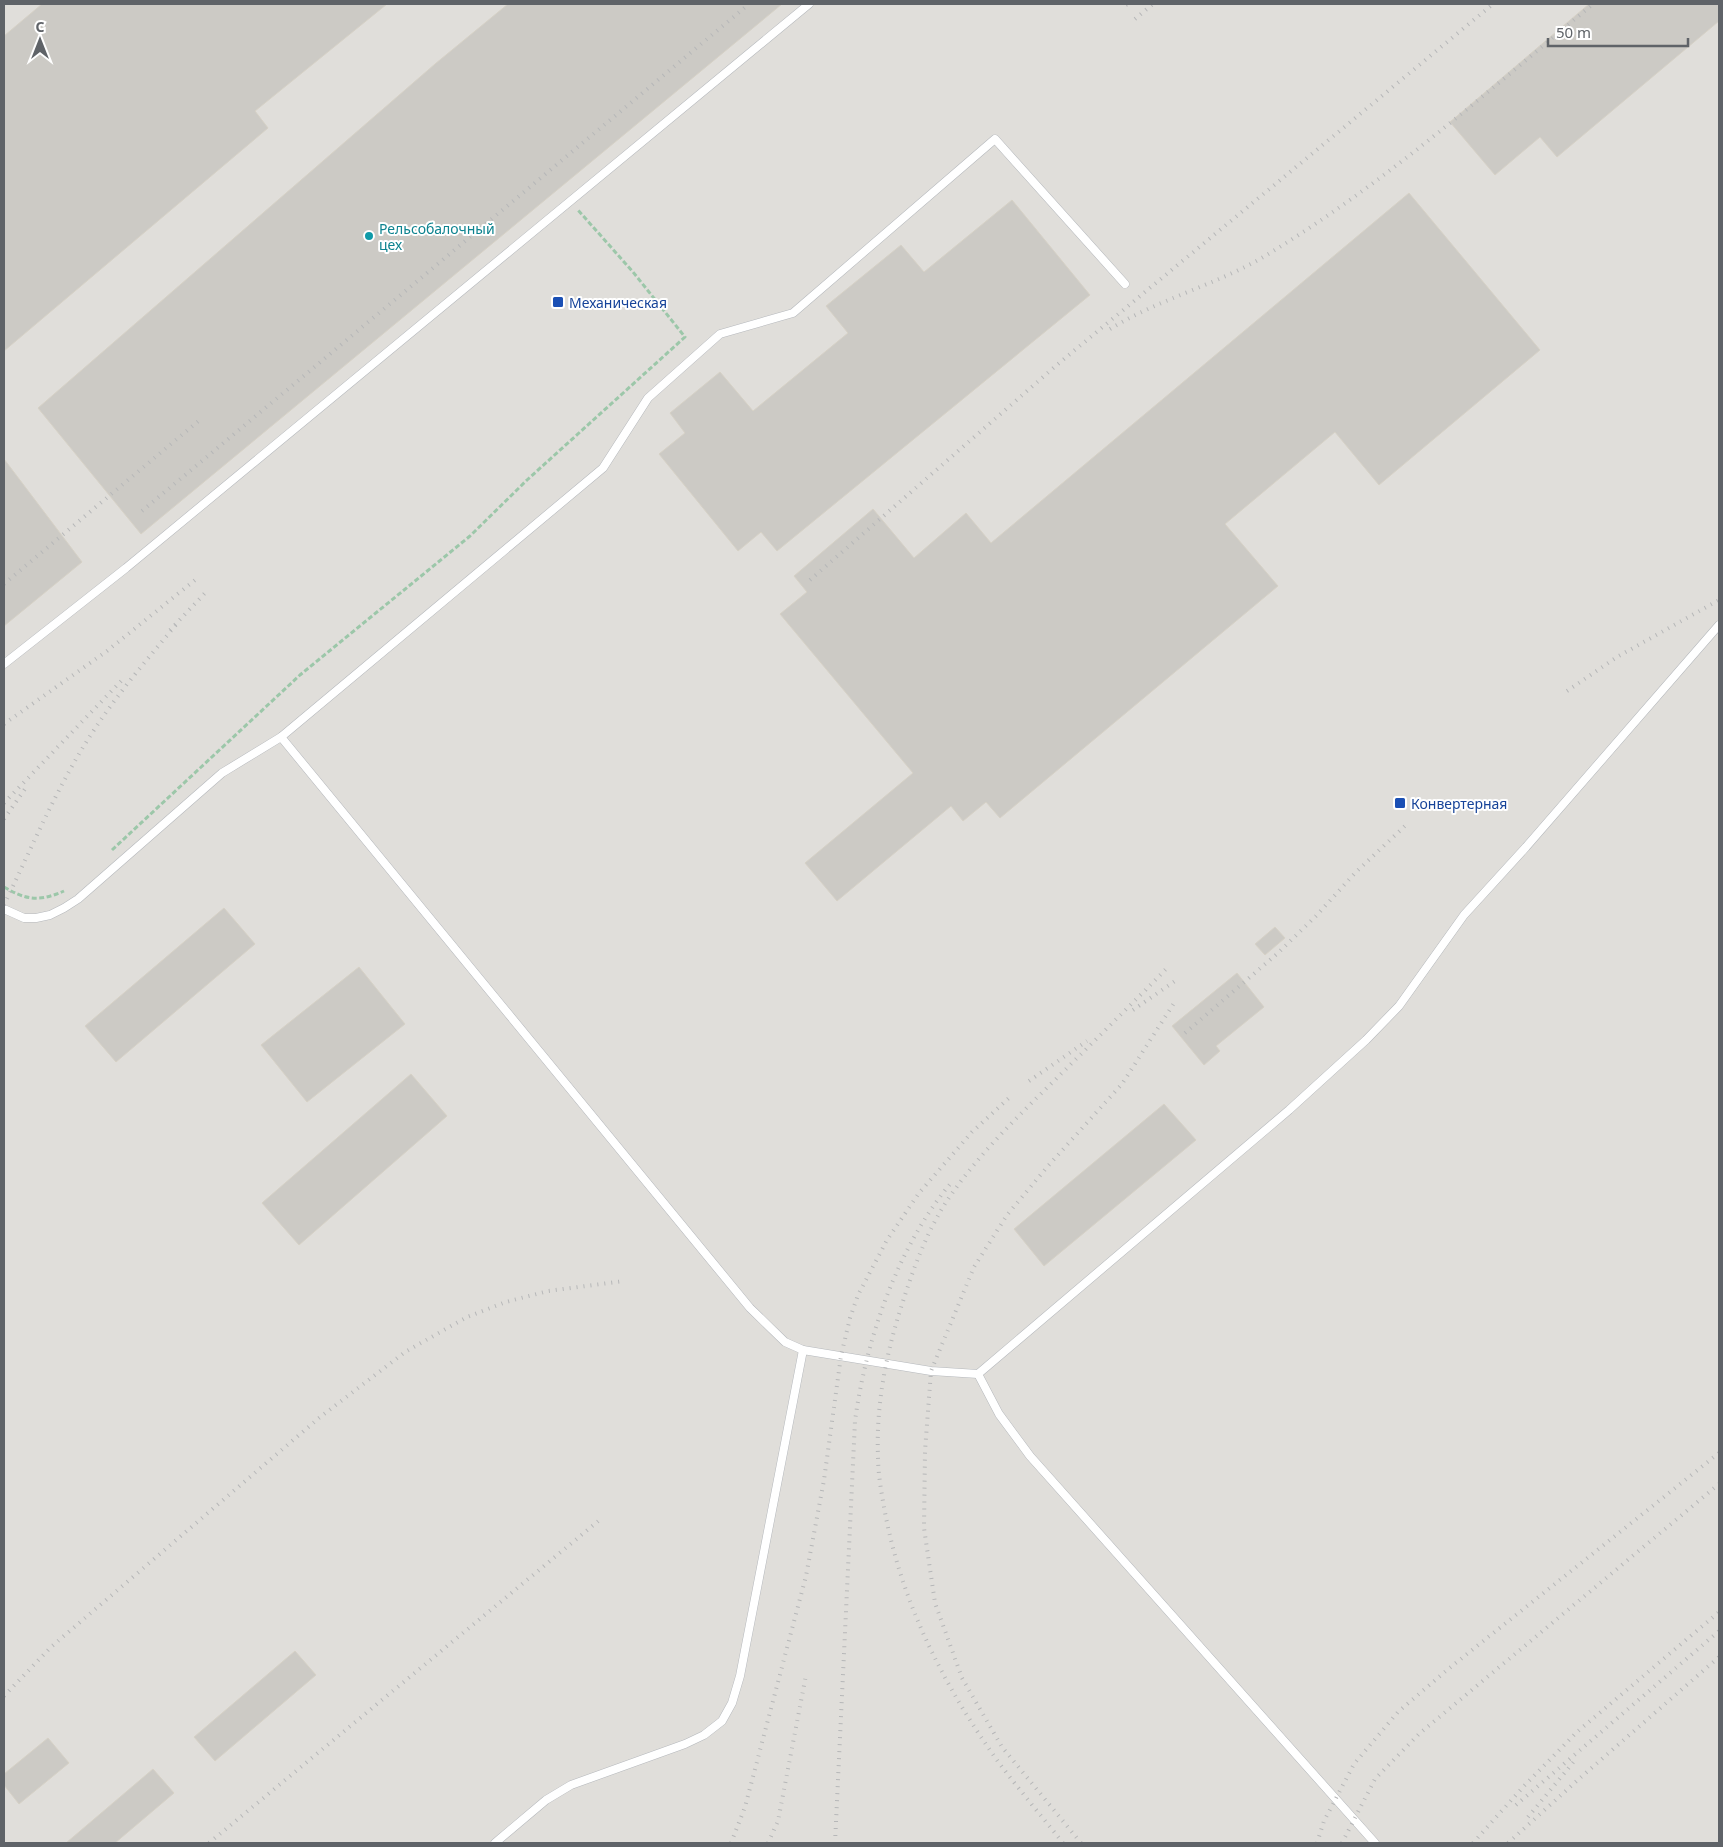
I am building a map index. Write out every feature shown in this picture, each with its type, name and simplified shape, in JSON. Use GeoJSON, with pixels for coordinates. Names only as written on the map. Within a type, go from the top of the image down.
{"type":"FeatureCollection","features":[{"type":"Feature","properties":{"kind":"lane"},"geometry":{"type":"LineString","coordinates":[[4,664],[133,562],[809,4]]}},
{"type":"Feature","properties":{"kind":"lane"},"geometry":{"type":"LineString","coordinates":[[4,909],[24,918],[36,918],[50,915],[78,898],[222,773],[281,737],[604,468],[648,398],[720,334],[793,312],[995,139],[1125,284]]}},
{"type":"Feature","properties":{"kind":"lane"},"geometry":{"type":"LineString","coordinates":[[281,737],[770,1330],[785,1342],[803,1350],[932,1371],[978,1374],[1289,1110],[1366,1040],[1398,1006],[1464,915],[1532,840],[1719,625]]}},
{"type":"Feature","properties":{"kind":"lane"},"geometry":{"type":"LineString","coordinates":[[496,1843],[546,1800],[571,1784],[685,1744],[704,1734],[722,1721],[732,1704],[740,1676],[803,1350]]}},
{"type":"Feature","properties":{"kind":"lane"},"geometry":{"type":"LineString","coordinates":[[978,1374],[998,1414],[1030,1456],[1375,1843]]}},
{"type":"Feature","properties":{"kind":"path"},"geometry":{"type":"LineString","coordinates":[[106,855],[300,675],[470,536],[534,473],[685,337],[633,272],[587,222],[572,201]]}},
{"type":"Feature","properties":{"kind":"path"},"geometry":{"type":"LineString","coordinates":[[4,887],[23,897],[36,899],[48,898],[70,887]]}},
{"type":"Feature","properties":{"kind":"shaded area"},"geometry":{"type":"Polygon","coordinates":[[[4,4],[1719,4],[1719,1843],[4,1843],[4,4]]]}},
{"type":"Feature","properties":{"kind":"building"},"geometry":{"type":"Polygon","coordinates":[[[42,4],[387,4],[255,111],[268,128],[4,351],[4,36],[42,4]]]}},
{"type":"Feature","properties":{"kind":"building","name":"Рельсобалочный цех"},"geometry":{"type":"Polygon","coordinates":[[[508,4],[782,4],[141,534],[38,408],[435,64],[508,4]]]}},
{"type":"Feature","properties":{"kind":"building"},"geometry":{"type":"Polygon","coordinates":[[[1589,4],[1719,4],[1719,21],[1557,157],[1540,137],[1495,175],[1450,122],[1589,4]]]}},
{"type":"Feature","properties":{"kind":"building"},"geometry":{"type":"Polygon","coordinates":[[[1409,193],[1540,350],[1379,485],[1335,432],[1225,524],[1278,586],[1000,818],[986,802],[963,821],[951,806],[837,901],[805,863],[913,773],[780,614],[807,592],[794,576],[873,509],[914,558],[966,513],[991,543],[1409,193]]]}},
{"type":"Feature","properties":{"kind":"building"},"geometry":{"type":"Polygon","coordinates":[[[1012,200],[1090,295],[777,551],[761,532],[738,551],[659,454],[685,433],[670,413],[720,372],[753,411],[848,333],[826,306],[901,245],[924,272],[1012,200]]]}},
{"type":"Feature","properties":{"kind":"building"},"geometry":{"type":"Polygon","coordinates":[[[4,459],[82,562],[4,626],[4,459]]]}},
{"type":"Feature","properties":{"kind":"building"},"geometry":{"type":"Polygon","coordinates":[[[224,908],[255,944],[116,1062],[85,1026],[224,908]]]}},
{"type":"Feature","properties":{"kind":"building"},"geometry":{"type":"Polygon","coordinates":[[[1275,927],[1285,938],[1265,955],[1255,944],[1275,927]]]}},
{"type":"Feature","properties":{"kind":"building"},"geometry":{"type":"Polygon","coordinates":[[[359,967],[405,1024],[307,1102],[261,1045],[359,967]]]}},
{"type":"Feature","properties":{"kind":"building"},"geometry":{"type":"Polygon","coordinates":[[[1237,973],[1264,1007],[1216,1046],[1220,1051],[1204,1065],[1172,1026],[1237,973]]]}},
{"type":"Feature","properties":{"kind":"building"},"geometry":{"type":"Polygon","coordinates":[[[411,1074],[447,1116],[299,1245],[262,1203],[411,1074]]]}},
{"type":"Feature","properties":{"kind":"building"},"geometry":{"type":"Polygon","coordinates":[[[1164,1104],[1196,1140],[1044,1266],[1014,1229],[1164,1104]]]}},
{"type":"Feature","properties":{"kind":"building"},"geometry":{"type":"Polygon","coordinates":[[[295,1651],[316,1675],[215,1761],[194,1737],[295,1651]]]}},
{"type":"Feature","properties":{"kind":"building"},"geometry":{"type":"Polygon","coordinates":[[[48,1738],[69,1763],[19,1804],[4,1785],[4,1774],[48,1738]]]}},
{"type":"Feature","properties":{"kind":"building"},"geometry":{"type":"Polygon","coordinates":[[[153,1769],[174,1793],[115,1843],[66,1843],[153,1769]]]}},
{"type":"Feature","properties":{"kind":"railway"},"geometry":{"type":"LineString","coordinates":[[142,511],[749,4]]}},
{"type":"Feature","properties":{"kind":"railway"},"geometry":{"type":"LineString","coordinates":[[1135,19],[1153,4]]}},
{"type":"Feature","properties":{"kind":"railway"},"geometry":{"type":"LineString","coordinates":[[810,580],[1058,364],[1493,4]]}},
{"type":"Feature","properties":{"kind":"railway"},"geometry":{"type":"LineString","coordinates":[[1110,329],[1148,309],[1246,266],[1309,228],[1351,199],[1434,136],[1593,4]]}},
{"type":"Feature","properties":{"kind":"railway"},"geometry":{"type":"LineString","coordinates":[[4,584],[202,418]]}},
{"type":"Feature","properties":{"kind":"railway"},"geometry":{"type":"LineString","coordinates":[[4,724],[107,651],[195,580]]}},
{"type":"Feature","properties":{"kind":"railway"},"geometry":{"type":"LineString","coordinates":[[170,630],[206,592]]}},
{"type":"Feature","properties":{"kind":"railway"},"geometry":{"type":"LineString","coordinates":[[1567,691],[1617,657],[1719,600]]}},
{"type":"Feature","properties":{"kind":"railway"},"geometry":{"type":"LineString","coordinates":[[4,905],[47,814],[83,748],[124,688],[176,625]]}},
{"type":"Feature","properties":{"kind":"railway"},"geometry":{"type":"LineString","coordinates":[[4,803],[125,677]]}},
{"type":"Feature","properties":{"kind":"railway"},"geometry":{"type":"LineString","coordinates":[[4,819],[25,789]]}},
{"type":"Feature","properties":{"kind":"railway"},"geometry":{"type":"LineString","coordinates":[[1185,1033],[1278,953],[1316,916],[1356,872],[1406,825]]}},
{"type":"Feature","properties":{"kind":"railway"},"geometry":{"type":"LineString","coordinates":[[1063,1843],[1002,1767],[981,1737],[944,1676],[914,1611],[892,1543],[879,1475],[878,1420],[882,1384],[894,1331],[915,1266],[935,1220],[953,1192],[1002,1133],[1166,969]]}},
{"type":"Feature","properties":{"kind":"railway"},"geometry":{"type":"LineString","coordinates":[[1133,1010],[1175,981]]}},
{"type":"Feature","properties":{"kind":"railway"},"geometry":{"type":"LineString","coordinates":[[1081,1843],[1002,1747],[962,1678],[935,1603],[924,1528],[925,1451],[931,1371],[974,1267],[1007,1215],[1048,1166],[1122,1084],[1176,1000]]}},
{"type":"Feature","properties":{"kind":"railway"},"geometry":{"type":"LineString","coordinates":[[1029,1081],[1087,1041]]}},
{"type":"Feature","properties":{"kind":"railway"},"geometry":{"type":"LineString","coordinates":[[731,1843],[745,1807],[806,1576],[824,1480],[841,1356],[850,1318],[858,1295],[887,1240],[919,1193],[972,1132],[1010,1097]]}},
{"type":"Feature","properties":{"kind":"railway"},"geometry":{"type":"LineString","coordinates":[[835,1843],[855,1421],[860,1390],[876,1326],[900,1264],[915,1235],[951,1183]]}},
{"type":"Feature","properties":{"kind":"railway"},"geometry":{"type":"LineString","coordinates":[[4,1696],[51,1647],[319,1418],[405,1352],[467,1317],[506,1302],[548,1291],[624,1281]]}},
{"type":"Feature","properties":{"kind":"railway"},"geometry":{"type":"LineString","coordinates":[[1317,1843],[1324,1821],[1354,1764],[1398,1712],[1447,1670],[1719,1453]]}},
{"type":"Feature","properties":{"kind":"railway"},"geometry":{"type":"LineString","coordinates":[[1342,1843],[1375,1779],[1419,1734],[1719,1484]]}},
{"type":"Feature","properties":{"kind":"railway"},"geometry":{"type":"LineString","coordinates":[[209,1843],[602,1518]]}},
{"type":"Feature","properties":{"kind":"railway"},"geometry":{"type":"LineString","coordinates":[[1473,1843],[1524,1786],[1577,1732],[1719,1612]]}},
{"type":"Feature","properties":{"kind":"railway"},"geometry":{"type":"LineString","coordinates":[[1516,1805],[1719,1631]]}},
{"type":"Feature","properties":{"kind":"railway"},"geometry":{"type":"LineString","coordinates":[[1508,1843],[1719,1657]]}},
{"type":"Feature","properties":{"kind":"railway"},"geometry":{"type":"LineString","coordinates":[[768,1843],[778,1821],[806,1675]]}},
{"type":"Feature","properties":{"kind":"railway"},"geometry":{"type":"LineString","coordinates":[[1528,1817],[1576,1759]]}},
{"type":"Feature","properties":{"kind":"place","name":"Рельсобалочный цех"},"geometry":{"type":"Point","coordinates":[369,236]}},
{"type":"Feature","properties":{"kind":"place","name":"Механическая"},"geometry":{"type":"Point","coordinates":[558,302]}},
{"type":"Feature","properties":{"kind":"place","name":"Конвертерная"},"geometry":{"type":"Point","coordinates":[1400,803]}}]}
